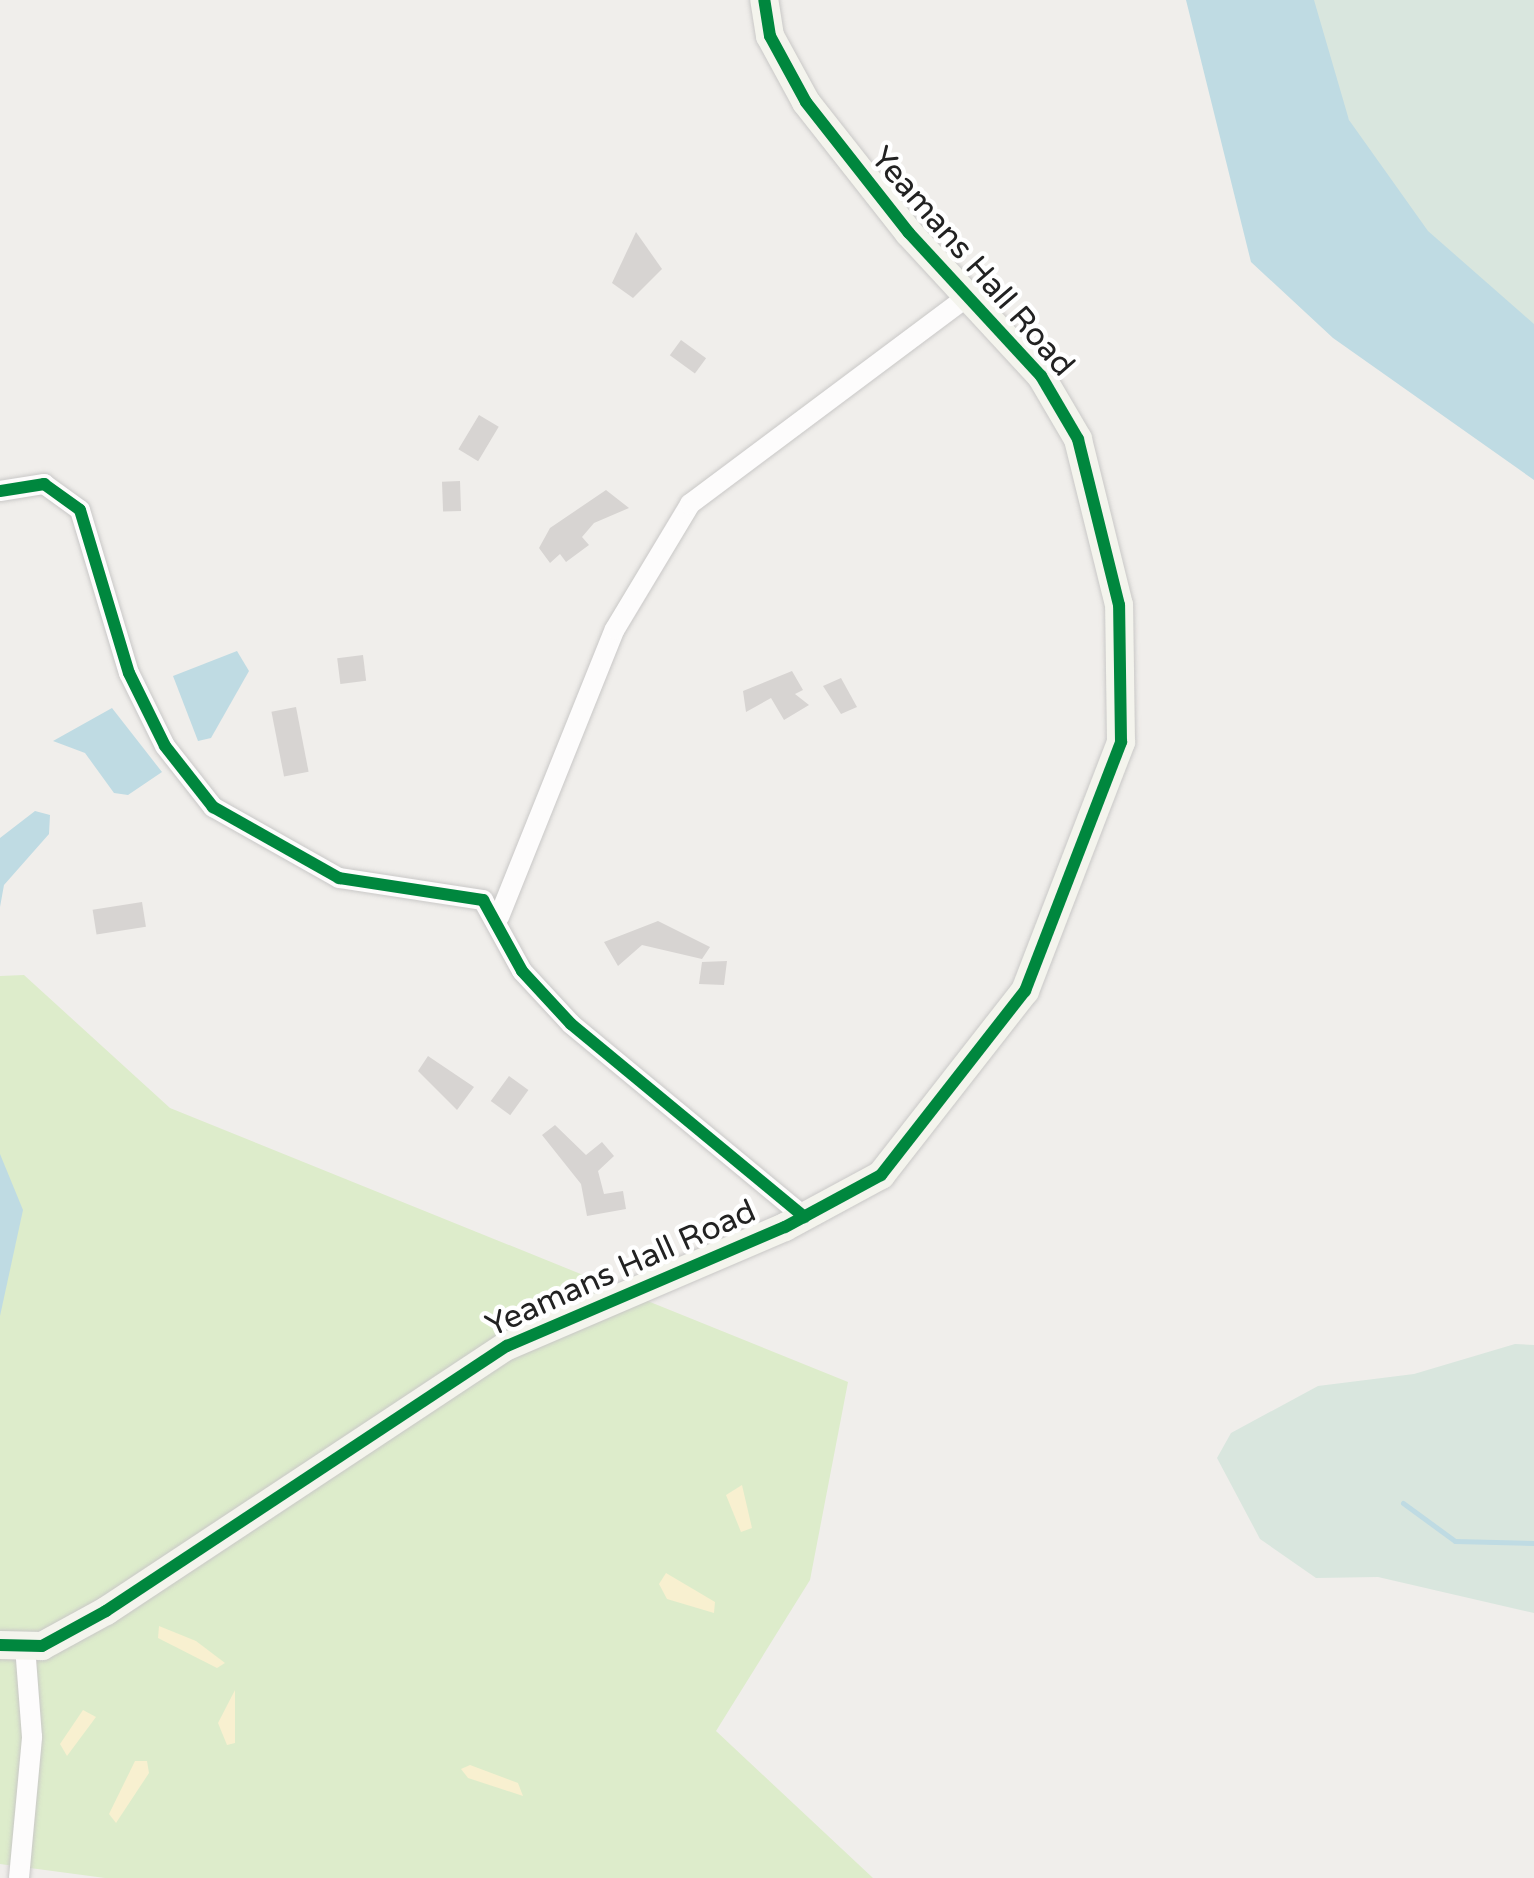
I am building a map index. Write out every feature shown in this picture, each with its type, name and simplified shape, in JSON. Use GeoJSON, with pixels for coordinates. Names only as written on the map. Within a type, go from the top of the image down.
{"type":"FeatureCollection","features":[{"type":"Feature","properties":{"kind":"street","name":"Yeamans Hall Road"},"geometry":{"type":"LineString","coordinates":[[12,1646],[106,1611],[449,1378],[804,1217],[881,1175],[1025,991],[1121,742],[1119,606],[1078,439],[1041,376],[968,296],[806,102],[770,36],[764,0]]}},
{"type":"Feature","properties":{"kind":"street"},"geometry":{"type":"LineString","coordinates":[[499,917],[615,628],[690,504],[968,296]]}},
{"type":"Feature","properties":{"kind":"street"},"geometry":{"type":"LineString","coordinates":[[0,491],[44,484],[80,510],[129,673],[165,746],[213,807],[339,878],[484,900],[499,917],[522,972],[570,1024],[804,1217]]}},
{"type":"Feature","properties":{"kind":"street"},"geometry":{"type":"LineString","coordinates":[[12,1646],[32,1737],[19,1878]]}},
{"type":"Feature","properties":{"kind":"green space"},"geometry":{"type":"Polygon","coordinates":[[[24,975],[170,1108],[848,1382],[810,1580],[716,1731],[873,1878],[105,1878],[0,1864],[0,976],[24,975]]]}},
{"type":"Feature","properties":{"kind":"shaded area"},"geometry":{"type":"Polygon","coordinates":[[[1289,0],[1534,0],[1534,349],[1435,292],[1289,0]]]}},
{"type":"Feature","properties":{"kind":"shaded area"},"geometry":{"type":"Polygon","coordinates":[[[1515,1344],[1534,1345],[1534,1613],[1378,1577],[1316,1578],[1260,1539],[1217,1458],[1231,1433],[1318,1386],[1414,1374],[1515,1344]]]}},
{"type":"Feature","properties":{"kind":"sand"},"geometry":{"type":"Polygon","coordinates":[[[742,1485],[752,1528],[741,1532],[726,1495],[742,1485]]]}},
{"type":"Feature","properties":{"kind":"sand"},"geometry":{"type":"Polygon","coordinates":[[[666,1573],[715,1602],[714,1613],[667,1599],[659,1584],[666,1573]]]}},
{"type":"Feature","properties":{"kind":"sand"},"geometry":{"type":"Polygon","coordinates":[[[159,1626],[196,1641],[225,1663],[217,1668],[158,1638],[159,1626]]]}},
{"type":"Feature","properties":{"kind":"sand"},"geometry":{"type":"Polygon","coordinates":[[[235,1690],[235,1743],[227,1745],[218,1723],[235,1690]]]}},
{"type":"Feature","properties":{"kind":"sand"},"geometry":{"type":"Polygon","coordinates":[[[83,1710],[96,1717],[67,1756],[60,1744],[83,1710]]]}},
{"type":"Feature","properties":{"kind":"sand"},"geometry":{"type":"Polygon","coordinates":[[[135,1761],[147,1761],[149,1773],[116,1823],[109,1814],[135,1761]]]}},
{"type":"Feature","properties":{"kind":"sand"},"geometry":{"type":"Polygon","coordinates":[[[470,1765],[518,1783],[523,1796],[468,1778],[461,1769],[470,1765]]]}},
{"type":"Feature","properties":{"kind":"water"},"geometry":{"type":"Polygon","coordinates":[[[1186,0],[1314,0],[1349,120],[1428,231],[1534,324],[1534,480],[1333,338],[1251,262],[1186,0]]]}},
{"type":"Feature","properties":{"kind":"water"},"geometry":{"type":"Polygon","coordinates":[[[237,651],[249,671],[211,738],[198,741],[173,676],[237,651]]]}},
{"type":"Feature","properties":{"kind":"water"},"geometry":{"type":"Polygon","coordinates":[[[112,708],[162,772],[128,795],[114,793],[85,753],[53,741],[112,708]]]}},
{"type":"Feature","properties":{"kind":"water"},"geometry":{"type":"Polygon","coordinates":[[[35,811],[50,815],[49,834],[4,885],[0,907],[0,838],[35,811]]]}},
{"type":"Feature","properties":{"kind":"water"},"geometry":{"type":"Polygon","coordinates":[[[0,1154],[23,1210],[0,1316],[0,1154]]]}},
{"type":"Feature","properties":{"kind":"building"},"geometry":{"type":"Polygon","coordinates":[[[636,232],[662,269],[633,298],[612,283],[636,232]]]}},
{"type":"Feature","properties":{"kind":"building"},"geometry":{"type":"Polygon","coordinates":[[[681,340],[706,358],[695,374],[670,355],[681,340]]]}},
{"type":"Feature","properties":{"kind":"building"},"geometry":{"type":"Polygon","coordinates":[[[479,415],[499,427],[478,461],[458,449],[479,415]]]}},
{"type":"Feature","properties":{"kind":"building"},"geometry":{"type":"Polygon","coordinates":[[[460,481],[461,511],[443,512],[442,482],[460,481]]]}},
{"type":"Feature","properties":{"kind":"building"},"geometry":{"type":"Polygon","coordinates":[[[606,490],[629,508],[594,523],[582,537],[589,545],[566,562],[560,554],[550,563],[539,548],[550,528],[606,490]]]}},
{"type":"Feature","properties":{"kind":"building"},"geometry":{"type":"Polygon","coordinates":[[[363,655],[366,681],[340,684],[337,658],[363,655]]]}},
{"type":"Feature","properties":{"kind":"building"},"geometry":{"type":"Polygon","coordinates":[[[792,671],[803,690],[795,694],[809,705],[784,720],[771,698],[746,712],[743,691],[792,671]]]}},
{"type":"Feature","properties":{"kind":"building"},"geometry":{"type":"Polygon","coordinates":[[[841,678],[857,707],[841,714],[823,686],[841,678]]]}},
{"type":"Feature","properties":{"kind":"building"},"geometry":{"type":"Polygon","coordinates":[[[296,707],[309,772],[284,777],[271,712],[296,707]]]}},
{"type":"Feature","properties":{"kind":"building"},"geometry":{"type":"Polygon","coordinates":[[[142,902],[146,927],[97,935],[93,910],[142,902]]]}},
{"type":"Feature","properties":{"kind":"building"},"geometry":{"type":"Polygon","coordinates":[[[658,921],[710,947],[702,959],[642,945],[618,966],[604,942],[658,921]]]}},
{"type":"Feature","properties":{"kind":"building"},"geometry":{"type":"Polygon","coordinates":[[[727,961],[724,985],[699,984],[702,962],[727,961]]]}},
{"type":"Feature","properties":{"kind":"building"},"geometry":{"type":"Polygon","coordinates":[[[428,1056],[474,1087],[457,1110],[418,1071],[428,1056]]]}},
{"type":"Feature","properties":{"kind":"building"},"geometry":{"type":"Polygon","coordinates":[[[509,1076],[528,1090],[510,1115],[491,1101],[509,1076]]]}},
{"type":"Feature","properties":{"kind":"building"},"geometry":{"type":"Polygon","coordinates":[[[555,1125],[586,1155],[602,1142],[614,1156],[598,1171],[604,1194],[623,1191],[626,1209],[587,1216],[581,1184],[542,1135],[555,1125]]]}},
{"type":"Feature","properties":{"kind":"waterway"},"geometry":{"type":"LineString","coordinates":[[1403,1503],[1455,1541],[1534,1543]]}},
{"type":"Feature","properties":{"kind":"cycle path"},"geometry":{"type":"LineString","coordinates":[[0,1645],[42,1646],[106,1611],[507,1346],[785,1227],[881,1175],[1025,991],[1121,742],[1119,605],[1078,439],[1041,376],[909,233],[806,102],[770,36],[764,0]]}},
{"type":"Feature","properties":{"kind":"cycle path"},"geometry":{"type":"LineString","coordinates":[[0,491],[44,484],[80,510],[129,673],[165,746],[213,807],[339,878],[483,900],[522,971],[571,1024],[804,1217]]}}]}
